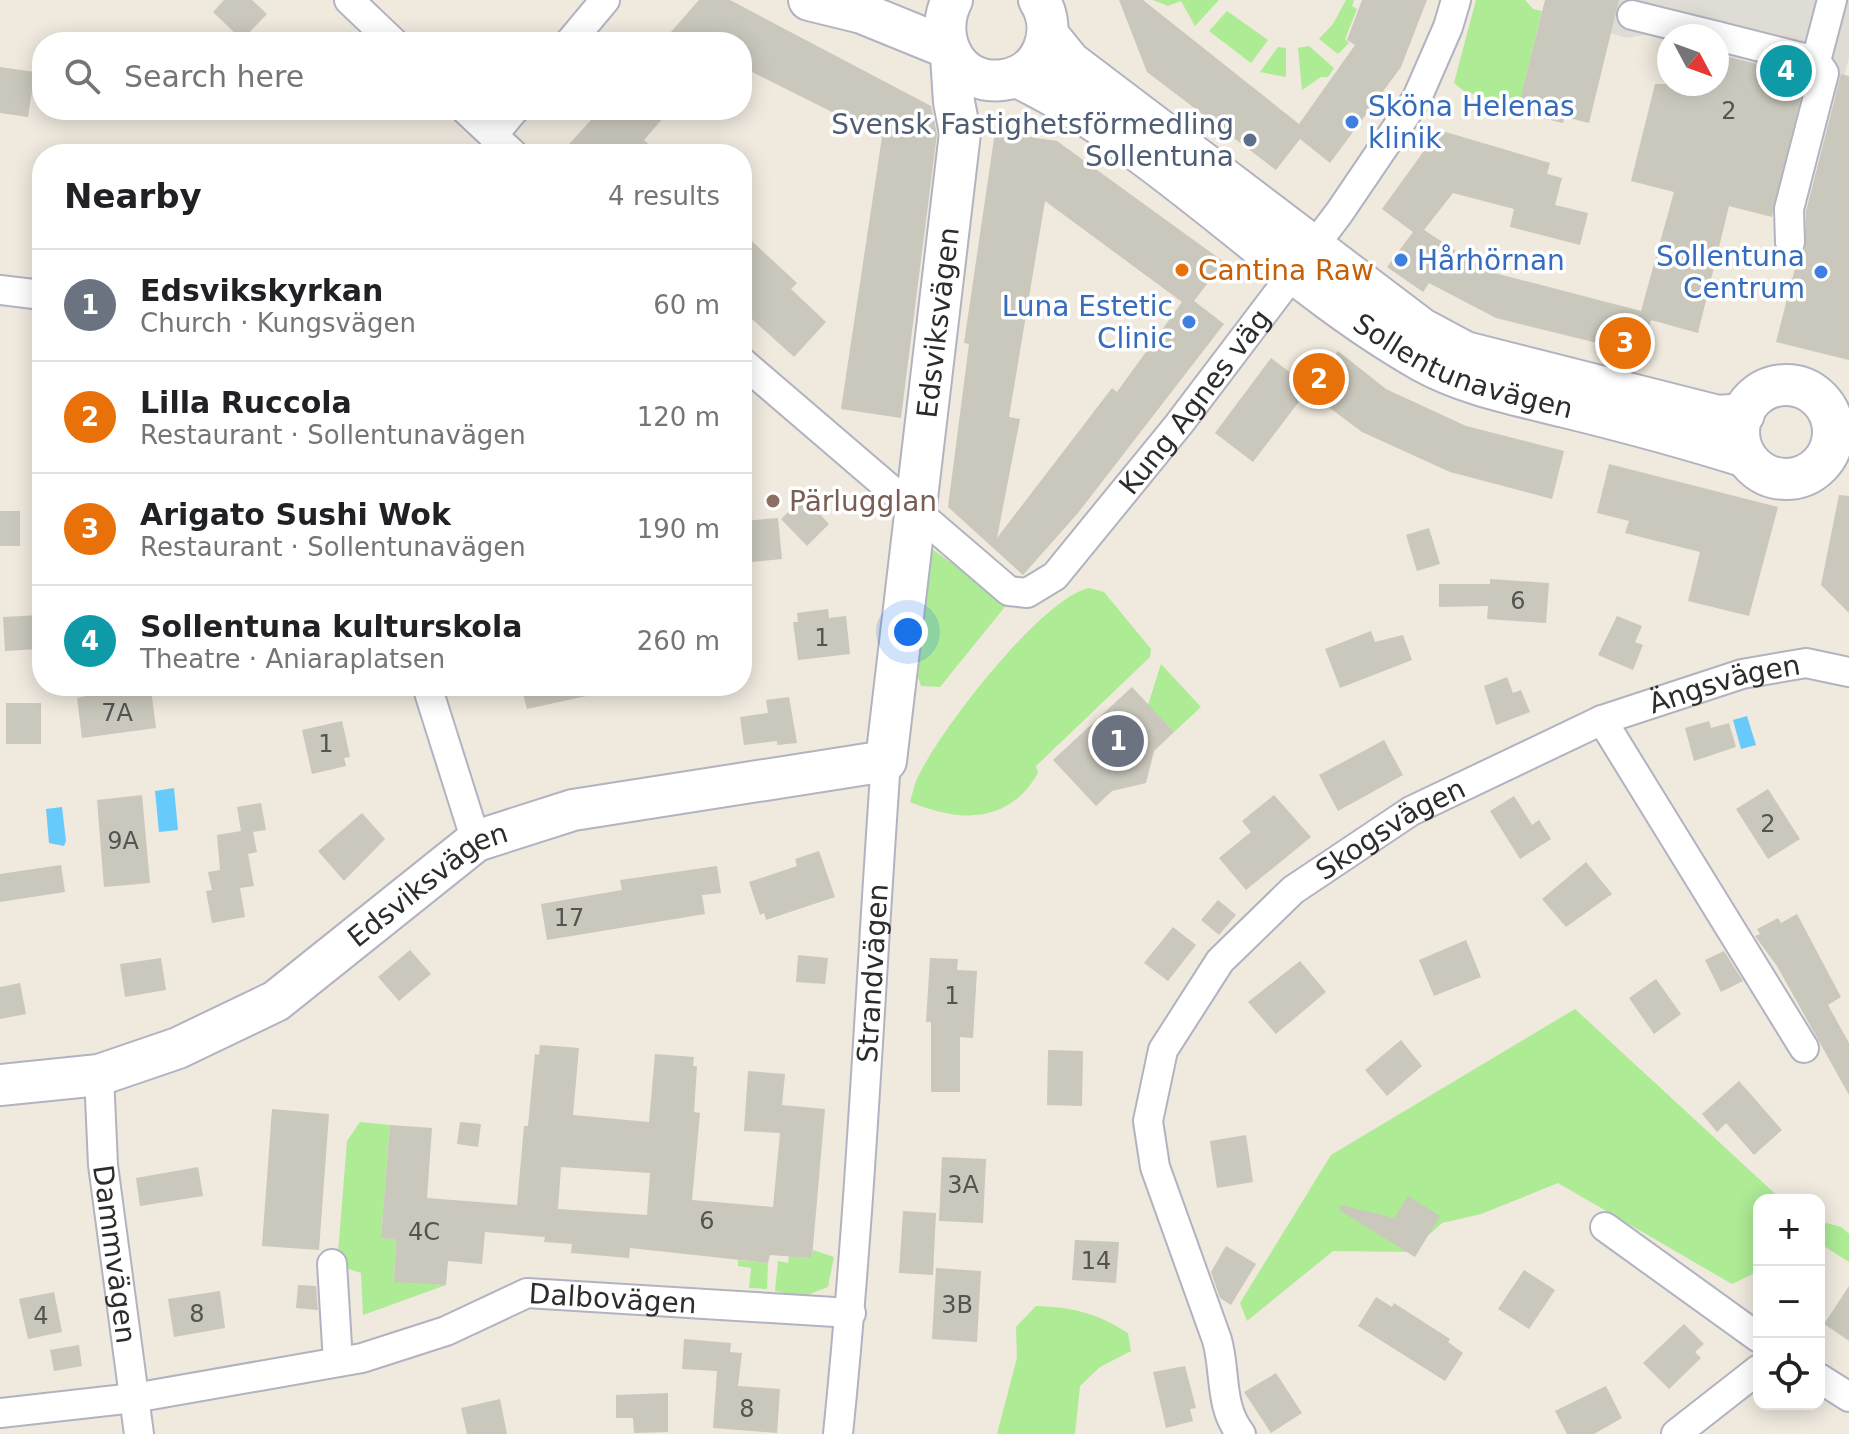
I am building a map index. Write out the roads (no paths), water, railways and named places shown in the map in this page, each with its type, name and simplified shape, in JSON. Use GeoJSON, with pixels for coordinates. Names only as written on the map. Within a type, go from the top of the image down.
{"type":"FeatureCollection","features":[{"type":"Feature","properties":{"kind":"street"},"geometry":{"type":"LineString","coordinates":[[349,0],[383,32]]}},
{"type":"Feature","properties":{"kind":"street"},"geometry":{"type":"LineString","coordinates":[[578,32],[605,0]]}},
{"type":"Feature","properties":{"kind":"street"},"geometry":{"type":"LineString","coordinates":[[809,0],[862,13],[949,51]]}},
{"type":"Feature","properties":{"kind":"street","name":"Edsviksvägen"},"geometry":{"type":"LineString","coordinates":[[914,512],[960,133],[944,32],[952,0]]}},
{"type":"Feature","properties":{"kind":"street","name":"Kung Agnes väg"},"geometry":{"type":"LineString","coordinates":[[914,512],[1009,591],[1027,593],[1039,588],[1068,562],[1179,424],[1302,260],[1417,98],[1456,0]]}},
{"type":"Feature","properties":{"kind":"street"},"geometry":{"type":"LineString","coordinates":[[1790,242],[1789,209],[1824,73],[1832,0]]}},
{"type":"Feature","properties":{"kind":"street","name":"Edsviksvägen"},"geometry":{"type":"LineString","coordinates":[[960,133],[1006,78],[1036,63],[1044,17]]}},
{"type":"Feature","properties":{"kind":"street","name":"Sollentunavägen"},"geometry":{"type":"LineString","coordinates":[[1044,17],[1070,62],[1422,361],[1456,377],[1746,457]]}},
{"type":"Feature","properties":{"kind":"street"},"geometry":{"type":"LineString","coordinates":[[1631,18],[1660,24]]}},
{"type":"Feature","properties":{"kind":"street"},"geometry":{"type":"LineString","coordinates":[[1729,37],[1829,46]]}},
{"type":"Feature","properties":{"kind":"street","name":"Sollentunavägen"},"geometry":{"type":"LineString","coordinates":[[949,51],[968,73],[1006,78],[1069,102],[1302,260],[1465,352],[1718,416],[1744,414]]}},
{"type":"Feature","properties":{"kind":"street"},"geometry":{"type":"LineString","coordinates":[[477,120],[502,144]]}},
{"type":"Feature","properties":{"kind":"street"},"geometry":{"type":"LineString","coordinates":[[503,144],[511,120]]}},
{"type":"Feature","properties":{"kind":"street"},"geometry":{"type":"LineString","coordinates":[[0,290],[32,294]]}},
{"type":"Feature","properties":{"kind":"street"},"geometry":{"type":"LineString","coordinates":[[752,371],[914,512]]}},
{"type":"Feature","properties":{"kind":"street"},"geometry":{"type":"LineString","coordinates":[[1780,386],[1796,386],[1832,396],[1829,412],[1834,431],[1841,442],[1814,468],[1782,480],[1763,474],[1746,457],[1739,430],[1744,414],[1760,393],[1780,386]]}},
{"type":"Feature","properties":{"kind":"street","name":"Strandvägen"},"geometry":{"type":"LineString","coordinates":[[838,1434],[851,1313],[886,761],[914,512]]}},
{"type":"Feature","properties":{"kind":"street","name":"Ängsvägen"},"geometry":{"type":"LineString","coordinates":[[1602,720],[1742,674],[1806,663],[1849,672]]}},
{"type":"Feature","properties":{"kind":"street"},"geometry":{"type":"LineString","coordinates":[[430,696],[476,841]]}},
{"type":"Feature","properties":{"kind":"street"},"geometry":{"type":"LineString","coordinates":[[1602,720],[1804,1048]]}},
{"type":"Feature","properties":{"kind":"street","name":"Skogsvägen"},"geometry":{"type":"LineString","coordinates":[[1241,1434],[1222,1388],[1223,1362],[1217,1340],[1155,1167],[1148,1121],[1163,1050],[1220,961],[1293,890],[1411,811],[1602,720]]}},
{"type":"Feature","properties":{"kind":"street","name":"Edsviksvägen"},"geometry":{"type":"LineString","coordinates":[[0,1085],[99,1075],[178,1048],[276,1001],[476,841],[573,810],[886,761]]}},
{"type":"Feature","properties":{"kind":"street","name":"Dammvägen"},"geometry":{"type":"LineString","coordinates":[[99,1075],[103,1165],[139,1434]]}},
{"type":"Feature","properties":{"kind":"street"},"geometry":{"type":"LineString","coordinates":[[1605,1227],[1753,1334]]}},
{"type":"Feature","properties":{"kind":"street"},"geometry":{"type":"LineString","coordinates":[[332,1264],[338,1362]]}},
{"type":"Feature","properties":{"kind":"street","name":"Dalbovägen"},"geometry":{"type":"LineString","coordinates":[[0,1413],[134,1398],[338,1362],[446,1331],[527,1293],[851,1313]]}},
{"type":"Feature","properties":{"kind":"street"},"geometry":{"type":"LineString","coordinates":[[1676,1434],[1753,1374]]}},
{"type":"Feature","properties":{"kind":"street"},"geometry":{"type":"LineString","coordinates":[[1825,1382],[1849,1397]]}},
{"type":"Feature","properties":{"kind":"water"},"geometry":{"type":"Polygon","coordinates":[[[1747,716],[1756,745],[1741,749],[1733,720],[1747,716]]]}},
{"type":"Feature","properties":{"kind":"water"},"geometry":{"type":"Polygon","coordinates":[[[174,788],[178,830],[159,832],[155,791],[174,788]]]}},
{"type":"Feature","properties":{"kind":"water"},"geometry":{"type":"Polygon","coordinates":[[[62,807],[64,846],[49,843],[46,809],[62,807]]]}},
{"type":"Feature","properties":{"kind":"place","name":"Sollentuna kulturskola"},"geometry":{"type":"Point","coordinates":[1786,71]}},
{"type":"Feature","properties":{"kind":"place","name":"Sköna Helenas klinik"},"geometry":{"type":"Point","coordinates":[1352,122]}},
{"type":"Feature","properties":{"kind":"place","name":"Svensk Fastighetsförmedling Sollentuna"},"geometry":{"type":"Point","coordinates":[1250,140]}},
{"type":"Feature","properties":{"kind":"place","name":"Hårhörnan"},"geometry":{"type":"Point","coordinates":[1401,260]}},
{"type":"Feature","properties":{"kind":"place","name":"Cantina Raw"},"geometry":{"type":"Point","coordinates":[1182,270]}},
{"type":"Feature","properties":{"kind":"place","name":"Sollentuna Centrum"},"geometry":{"type":"Point","coordinates":[1821,272]}},
{"type":"Feature","properties":{"kind":"place","name":"Luna Estetic Clinic"},"geometry":{"type":"Point","coordinates":[1189,322]}},
{"type":"Feature","properties":{"kind":"place","name":"Arigato Sushi Wok"},"geometry":{"type":"Point","coordinates":[1625,343]}},
{"type":"Feature","properties":{"kind":"place","name":"Lilla Ruccola"},"geometry":{"type":"Point","coordinates":[1319,379]}},
{"type":"Feature","properties":{"kind":"place","name":"Pärlugglan"},"geometry":{"type":"Point","coordinates":[773,501]}},
{"type":"Feature","properties":{"kind":"place","name":"Edsvikskyrkan"},"geometry":{"type":"Point","coordinates":[1118,741]}}]}
